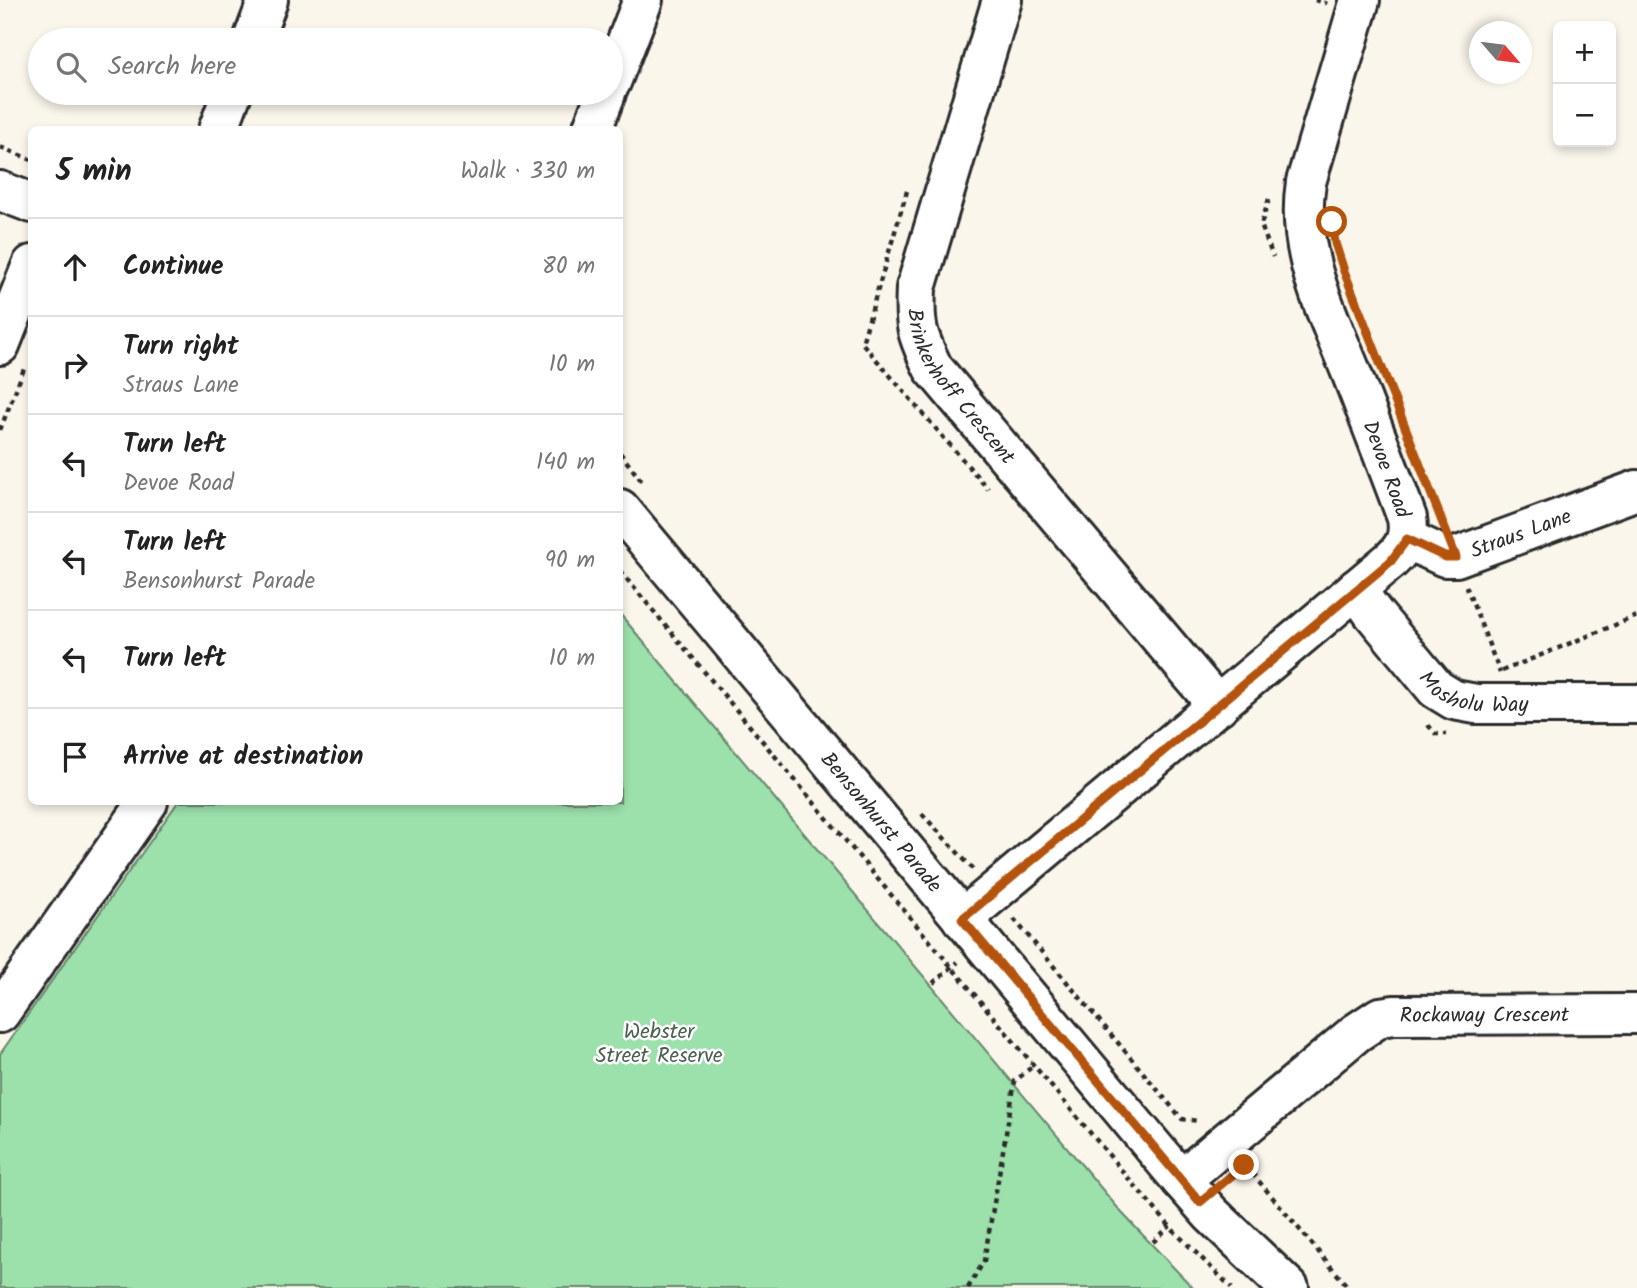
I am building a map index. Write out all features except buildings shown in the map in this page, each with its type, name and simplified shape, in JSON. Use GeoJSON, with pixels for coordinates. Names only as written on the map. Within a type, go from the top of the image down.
{"type":"FeatureCollection","features":[{"type":"Feature","properties":{"kind":"street"},"geometry":{"type":"LineString","coordinates":[[258,28],[268,0]]}},
{"type":"Feature","properties":{"kind":"street"},"geometry":{"type":"LineString","coordinates":[[623,51],[643,0]]}},
{"type":"Feature","properties":{"kind":"street","name":"Brinkerhoff Crescent"},"geometry":{"type":"LineString","coordinates":[[1002,0],[916,288],[915,320],[921,343],[933,368],[1218,706]]}},
{"type":"Feature","properties":{"kind":"street","name":"Devoe Road"},"geometry":{"type":"LineString","coordinates":[[962,919],[1391,561],[1407,539],[1408,518],[1313,276],[1303,230],[1302,206],[1306,182],[1360,0]]}},
{"type":"Feature","properties":{"kind":"street"},"geometry":{"type":"LineString","coordinates":[[220,126],[227,105]]}},
{"type":"Feature","properties":{"kind":"street"},"geometry":{"type":"LineString","coordinates":[[594,126],[601,105]]}},
{"type":"Feature","properties":{"kind":"street"},"geometry":{"type":"LineString","coordinates":[[0,191],[28,202]]}},
{"type":"Feature","properties":{"kind":"street"},"geometry":{"type":"LineString","coordinates":[[13,352],[28,283]]}},
{"type":"Feature","properties":{"kind":"street","name":"Straus Lane"},"geometry":{"type":"LineString","coordinates":[[1407,539],[1445,557],[1456,557],[1637,490]]}},
{"type":"Feature","properties":{"kind":"street","name":"Bensonhurst Parade"},"geometry":{"type":"LineString","coordinates":[[623,513],[1190,1191],[1289,1288]]}},
{"type":"Feature","properties":{"kind":"street","name":"Mosholu Way"},"geometry":{"type":"LineString","coordinates":[[1356,589],[1436,688],[1454,701],[1476,704],[1637,704]]}},
{"type":"Feature","properties":{"kind":"street"},"geometry":{"type":"LineString","coordinates":[[0,1013],[146,805]]}},
{"type":"Feature","properties":{"kind":"street","name":"Rockaway Crescent"},"geometry":{"type":"LineString","coordinates":[[1190,1191],[1356,1032],[1380,1017],[1637,1014]]}},
{"type":"Feature","properties":{"kind":"path"},"geometry":{"type":"LineString","coordinates":[[1315,0],[1325,3],[1326,0]]}},
{"type":"Feature","properties":{"kind":"path"},"geometry":{"type":"LineString","coordinates":[[0,147],[28,158]]}},
{"type":"Feature","properties":{"kind":"path"},"geometry":{"type":"LineString","coordinates":[[0,430],[13,352]]}},
{"type":"Feature","properties":{"kind":"path"},"geometry":{"type":"LineString","coordinates":[[1456,557],[1500,673]]}},
{"type":"Feature","properties":{"kind":"path"},"geometry":{"type":"LineString","coordinates":[[623,576],[1170,1226],[1231,1288]]}},
{"type":"Feature","properties":{"kind":"path"},"geometry":{"type":"LineString","coordinates":[[1500,673],[1505,668],[1637,616]]}},
{"type":"Feature","properties":{"kind":"path"},"geometry":{"type":"LineString","coordinates":[[1500,673],[1513,673]]}},
{"type":"Feature","properties":{"kind":"path"},"geometry":{"type":"LineString","coordinates":[[968,1288],[984,1261],[1015,1081],[1034,1065]]}},
{"type":"Feature","properties":{"kind":"path"},"geometry":{"type":"LineString","coordinates":[[1153,1242],[1170,1226],[1190,1191],[1255,1156]]}},
{"type":"Feature","properties":{"kind":"green space","name":"Webster Street Reserve"},"geometry":{"type":"Polygon","coordinates":[[[623,618],[1122,1213],[1193,1288],[0,1288],[0,1054],[176,805],[623,805],[623,618]]]}},
{"type":"Feature","properties":{"kind":"route"},"geometry":{"type":"LineString","coordinates":[[1244,1165],[1200,1202],[962,919],[1391,561],[1407,539],[1436,554],[1456,557],[1344,271],[1332,222]]}}]}
